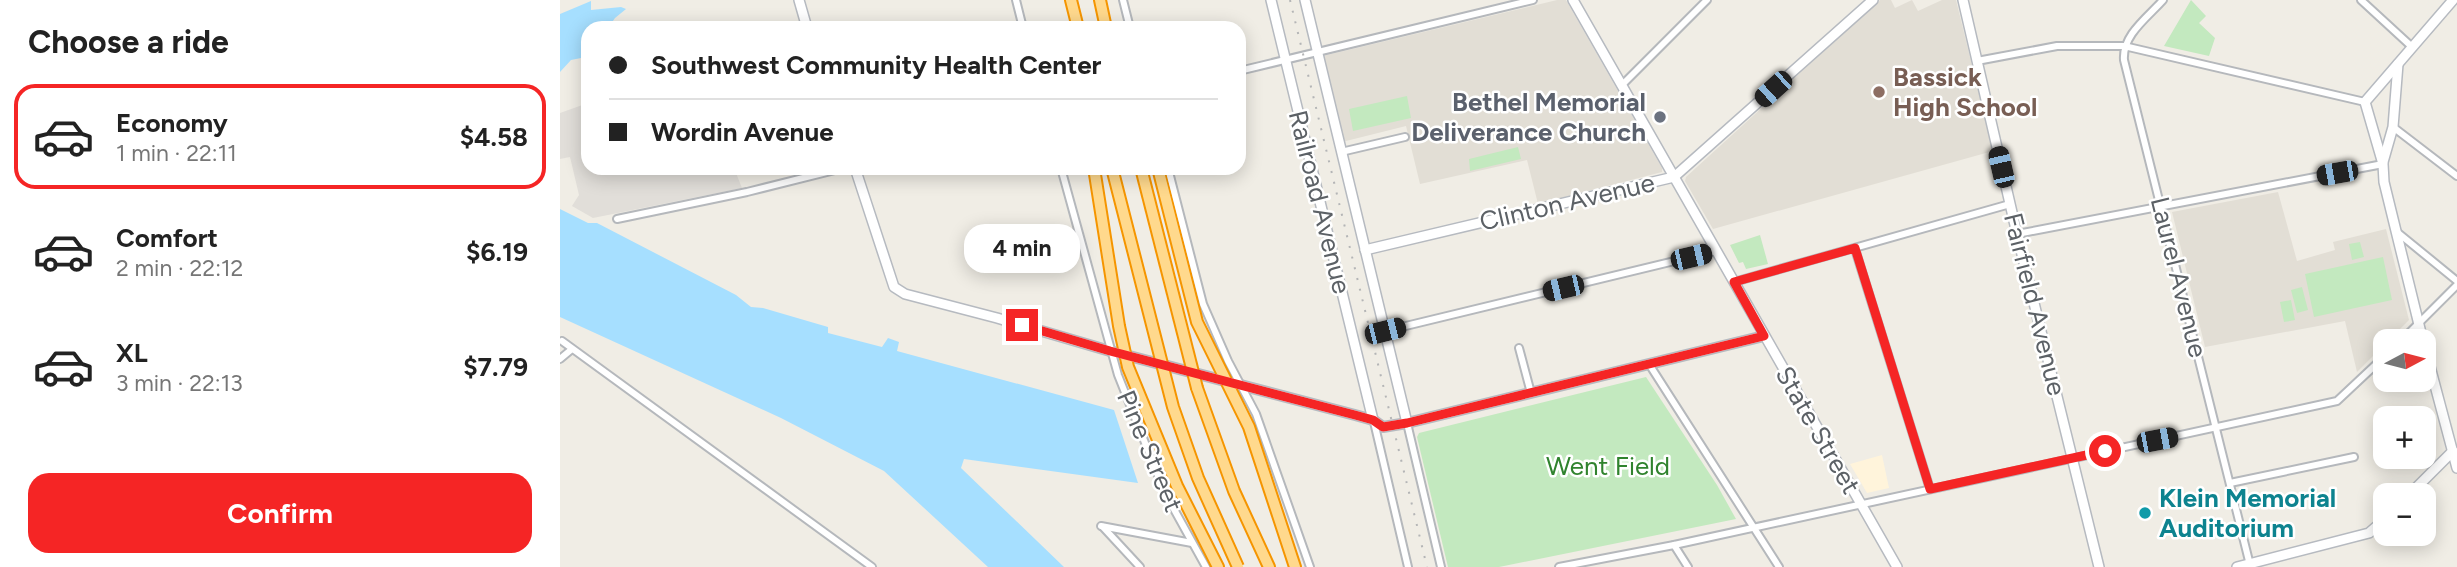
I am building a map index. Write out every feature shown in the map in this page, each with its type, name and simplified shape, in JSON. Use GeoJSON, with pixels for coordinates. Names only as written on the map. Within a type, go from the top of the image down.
{"type":"FeatureCollection","features":[{"type":"Feature","properties":{"kind":"highway"},"geometry":{"type":"LineString","coordinates":[[1100,0],[1104,21]]}},
{"type":"Feature","properties":{"kind":"highway"},"geometry":{"type":"LineString","coordinates":[[1095,175],[1125,354],[1136,389],[1177,486],[1218,567]]}},
{"type":"Feature","properties":{"kind":"highway"},"geometry":{"type":"LineString","coordinates":[[1114,175],[1173,407],[1198,478],[1238,567]]}},
{"type":"Feature","properties":{"kind":"highway"},"geometry":{"type":"LineString","coordinates":[[1143,175],[1203,408],[1234,491],[1269,567]]}},
{"type":"Feature","properties":{"kind":"highway"},"geometry":{"type":"LineString","coordinates":[[1160,175],[1194,313],[1242,411],[1258,451],[1295,567]]}},
{"type":"Feature","properties":{"kind":"street"},"geometry":{"type":"LineString","coordinates":[[799,0],[805,21]]}},
{"type":"Feature","properties":{"kind":"street"},"geometry":{"type":"LineString","coordinates":[[1016,0],[1021,21]]}},
{"type":"Feature","properties":{"kind":"street"},"geometry":{"type":"LineString","coordinates":[[1123,0],[1128,21]]}},
{"type":"Feature","properties":{"kind":"street","name":"Railroad Avenue"},"geometry":{"type":"LineString","coordinates":[[1271,0],[1408,567]]}},
{"type":"Feature","properties":{"kind":"street","name":"Railroad Avenue"},"geometry":{"type":"LineString","coordinates":[[1305,0],[1441,567]]}},
{"type":"Feature","properties":{"kind":"street"},"geometry":{"type":"LineString","coordinates":[[1246,69],[1533,0]]}},
{"type":"Feature","properties":{"kind":"street","name":"State Street"},"geometry":{"type":"LineString","coordinates":[[1573,0],[1897,567]]}},
{"type":"Feature","properties":{"kind":"street"},"geometry":{"type":"LineString","coordinates":[[1622,85],[1707,0]]}},
{"type":"Feature","properties":{"kind":"street","name":"Clinton Avenue"},"geometry":{"type":"LineString","coordinates":[[1365,250],[1674,177],[1873,0]]}},
{"type":"Feature","properties":{"kind":"street","name":"Fairfield Avenue"},"geometry":{"type":"LineString","coordinates":[[1962,0],[2099,567]]}},
{"type":"Feature","properties":{"kind":"street"},"geometry":{"type":"LineString","coordinates":[[2124,46],[2163,0]]}},
{"type":"Feature","properties":{"kind":"street"},"geometry":{"type":"LineString","coordinates":[[2361,0],[2411,46]]}},
{"type":"Feature","properties":{"kind":"street"},"geometry":{"type":"LineString","coordinates":[[2365,102],[2453,0]]}},
{"type":"Feature","properties":{"kind":"street"},"geometry":{"type":"LineString","coordinates":[[1977,61],[2057,46],[2124,46],[2365,102]]}},
{"type":"Feature","properties":{"kind":"street","name":"Laurel Avenue"},"geometry":{"type":"LineString","coordinates":[[2124,46],[2124,60],[2250,565]]}},
{"type":"Feature","properties":{"kind":"street"},"geometry":{"type":"LineString","coordinates":[[2382,164],[2393,127],[2398,64]]}},
{"type":"Feature","properties":{"kind":"street"},"geometry":{"type":"LineString","coordinates":[[2365,102],[2382,164],[2419,329]]}},
{"type":"Feature","properties":{"kind":"street"},"geometry":{"type":"LineString","coordinates":[[2393,127],[2457,176]]}},
{"type":"Feature","properties":{"kind":"street"},"geometry":{"type":"LineString","coordinates":[[1341,152],[1405,137]]}},
{"type":"Feature","properties":{"kind":"street"},"geometry":{"type":"LineString","coordinates":[[2017,234],[2382,164]]}},
{"type":"Feature","properties":{"kind":"street"},"geometry":{"type":"LineString","coordinates":[[617,219],[759,190],[816,175]]}},
{"type":"Feature","properties":{"kind":"street"},"geometry":{"type":"LineString","coordinates":[[857,175],[894,287],[905,294],[1373,420],[1383,427],[1764,336]]}},
{"type":"Feature","properties":{"kind":"street","name":"Pine Street"},"geometry":{"type":"LineString","coordinates":[[1063,175],[1110,351],[1165,494],[1206,567]]}},
{"type":"Feature","properties":{"kind":"street"},"geometry":{"type":"LineString","coordinates":[[1170,175],[1203,304],[1256,414],[1310,567]]}},
{"type":"Feature","properties":{"kind":"street"},"geometry":{"type":"LineString","coordinates":[[1734,282],[2010,204]]}},
{"type":"Feature","properties":{"kind":"street"},"geometry":{"type":"LineString","coordinates":[[2397,232],[2457,283],[2413,329]]}},
{"type":"Feature","properties":{"kind":"street"},"geometry":{"type":"LineString","coordinates":[[1855,248],[1930,489]]}},
{"type":"Feature","properties":{"kind":"street"},"geometry":{"type":"LineString","coordinates":[[1385,331],[1716,251]]}},
{"type":"Feature","properties":{"kind":"street"},"geometry":{"type":"LineString","coordinates":[[562,341],[872,567]]}},
{"type":"Feature","properties":{"kind":"street"},"geometry":{"type":"LineString","coordinates":[[1519,348],[1531,393]]}},
{"type":"Feature","properties":{"kind":"street"},"geometry":{"type":"LineString","coordinates":[[560,359],[572,349]]}},
{"type":"Feature","properties":{"kind":"street"},"geometry":{"type":"LineString","coordinates":[[1648,365],[1779,567]]}},
{"type":"Feature","properties":{"kind":"street"},"geometry":{"type":"LineString","coordinates":[[1559,567],[1674,545],[2337,401],[2373,367]]}},
{"type":"Feature","properties":{"kind":"street"},"geometry":{"type":"LineString","coordinates":[[2436,386],[2455,449],[2457,468]]}},
{"type":"Feature","properties":{"kind":"street"},"geometry":{"type":"LineString","coordinates":[[2421,483],[2455,449]]}},
{"type":"Feature","properties":{"kind":"street"},"geometry":{"type":"LineString","coordinates":[[2230,483],[2354,457]]}},
{"type":"Feature","properties":{"kind":"street"},"geometry":{"type":"LineString","coordinates":[[1140,567],[1101,526],[1192,543]]}},
{"type":"Feature","properties":{"kind":"street"},"geometry":{"type":"LineString","coordinates":[[2237,567],[2373,530]]}},
{"type":"Feature","properties":{"kind":"street"},"geometry":{"type":"LineString","coordinates":[[1674,545],[1688,567]]}},
{"type":"Feature","properties":{"kind":"street"},"geometry":{"type":"LineString","coordinates":[[1599,559],[1601,567]]}},
{"type":"Feature","properties":{"kind":"shaded area"},"geometry":{"type":"Polygon","coordinates":[[[1566,0],[1662,172],[1538,204],[1527,160],[1420,184],[1406,126],[1342,142],[1323,56],[1566,0]]]}},
{"type":"Feature","properties":{"kind":"shaded area","name":"Bassick High School"},"geometry":{"type":"Polygon","coordinates":[[[1880,0],[1891,0],[1895,8],[1912,0],[1918,11],[1942,0],[1956,0],[1993,151],[1713,229],[1685,181],[1686,177],[1880,0]]]}},
{"type":"Feature","properties":{"kind":"shaded area"},"geometry":{"type":"Polygon","coordinates":[[[581,106],[581,175],[737,175],[742,188],[593,218],[572,206],[579,195],[570,157],[560,159],[560,113],[581,106]]]}},
{"type":"Feature","properties":{"kind":"shaded area"},"geometry":{"type":"Polygon","coordinates":[[[2278,192],[2297,261],[2335,250],[2333,242],[2386,229],[2409,320],[2400,329],[2373,329],[2373,356],[2357,372],[2345,321],[2205,347],[2172,212],[2278,192]]]}},
{"type":"Feature","properties":{"kind":"shaded area"},"geometry":{"type":"Polygon","coordinates":[[[1882,455],[1889,488],[1867,493],[1850,464],[1882,455]]]}},
{"type":"Feature","properties":{"kind":"green space"},"geometry":{"type":"Polygon","coordinates":[[[2191,0],[2206,16],[2199,23],[2215,38],[2209,56],[2164,46],[2191,0]]]}},
{"type":"Feature","properties":{"kind":"green space"},"geometry":{"type":"Polygon","coordinates":[[[1407,96],[1411,118],[1353,131],[1349,109],[1407,96]]]}},
{"type":"Feature","properties":{"kind":"green space"},"geometry":{"type":"Polygon","coordinates":[[[1518,147],[1521,159],[1470,171],[1469,159],[1518,147]]]}},
{"type":"Feature","properties":{"kind":"green space"},"geometry":{"type":"Polygon","coordinates":[[[1760,235],[1768,264],[1746,269],[1743,262],[1739,263],[1730,245],[1760,235]]]}},
{"type":"Feature","properties":{"kind":"green space"},"geometry":{"type":"Polygon","coordinates":[[[2360,242],[2364,257],[2352,260],[2349,244],[2360,242]]]}},
{"type":"Feature","properties":{"kind":"green space"},"geometry":{"type":"Polygon","coordinates":[[[2383,257],[2392,300],[2314,317],[2305,274],[2383,257]]]}},
{"type":"Feature","properties":{"kind":"green space"},"geometry":{"type":"Polygon","coordinates":[[[2302,287],[2308,310],[2297,313],[2291,290],[2302,287]]]}},
{"type":"Feature","properties":{"kind":"green space"},"geometry":{"type":"Polygon","coordinates":[[[2291,300],[2295,320],[2284,322],[2280,302],[2291,300]]]}},
{"type":"Feature","properties":{"kind":"green space","name":"Went Field"},"geometry":{"type":"Polygon","coordinates":[[[1646,377],[1717,485],[1736,519],[1499,567],[1448,567],[1417,437],[1419,433],[1646,377]]]}},
{"type":"Feature","properties":{"kind":"water"},"geometry":{"type":"Polygon","coordinates":[[[591,1],[591,10],[621,7],[626,9],[613,21],[581,21],[581,58],[571,60],[560,72],[560,14],[591,1]]]}},
{"type":"Feature","properties":{"kind":"water"},"geometry":{"type":"Polygon","coordinates":[[[560,209],[588,223],[597,223],[736,295],[751,307],[828,327],[828,333],[882,347],[888,338],[899,342],[897,351],[1114,410],[1138,483],[964,459],[961,468],[1064,567],[988,567],[884,471],[781,418],[560,317],[560,209]]]}},
{"type":"Feature","properties":{"kind":"railway"},"geometry":{"type":"LineString","coordinates":[[1290,0],[1427,567]]}},
{"type":"Feature","properties":{"kind":"place","name":"Bassick High School"},"geometry":{"type":"Point","coordinates":[1879,92]}},
{"type":"Feature","properties":{"kind":"place","name":"Bethel Memorial Deliverance Church"},"geometry":{"type":"Point","coordinates":[1660,117]}},
{"type":"Feature","properties":{"kind":"place","name":"Klein Memorial Auditorium"},"geometry":{"type":"Point","coordinates":[2145,513]}},
{"type":"Feature","properties":{"kind":"route"},"geometry":{"type":"LineString","coordinates":[[1022,325],[1110,351],[1373,420],[1383,427],[1764,336],[1734,282],[1855,248],[1930,489],[2105,451]]}}]}
